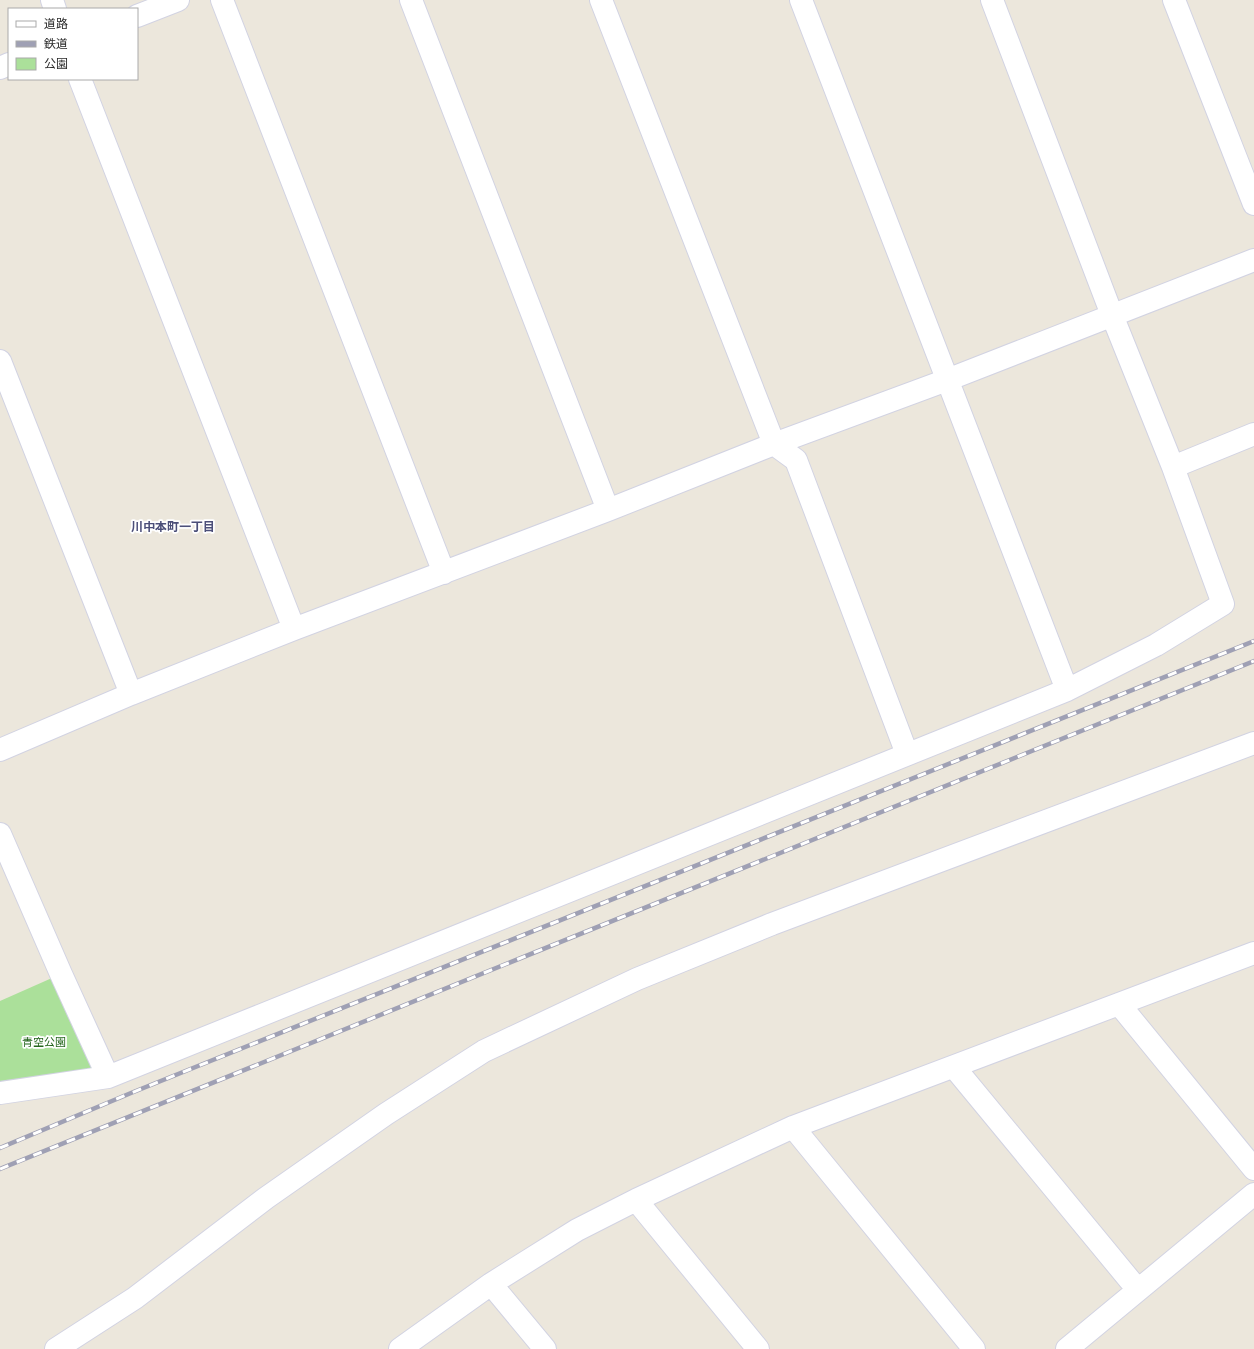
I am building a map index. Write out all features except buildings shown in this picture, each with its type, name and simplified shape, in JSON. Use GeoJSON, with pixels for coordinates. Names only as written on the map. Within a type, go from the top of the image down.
{"type":"FeatureCollection","features":[{"type":"Feature","properties":{"kind":"street"},"geometry":{"type":"LineString","coordinates":[[138,16],[178,0]]}},
{"type":"Feature","properties":{"kind":"street"},"geometry":{"type":"LineString","coordinates":[[222,0],[444,573]]}},
{"type":"Feature","properties":{"kind":"street"},"geometry":{"type":"LineString","coordinates":[[411,0],[608,510]]}},
{"type":"Feature","properties":{"kind":"street"},"geometry":{"type":"LineString","coordinates":[[601,0],[774,444],[796,460],[906,754]]}},
{"type":"Feature","properties":{"kind":"street"},"geometry":{"type":"LineString","coordinates":[[801,0],[1067,690]]}},
{"type":"Feature","properties":{"kind":"street"},"geometry":{"type":"LineString","coordinates":[[0,1093],[108,1077],[1067,690],[1156,645],[1223,604],[1173,467],[1112,315],[992,0]]}},
{"type":"Feature","properties":{"kind":"street"},"geometry":{"type":"LineString","coordinates":[[1174,0],[1254,204]]}},
{"type":"Feature","properties":{"kind":"street"},"geometry":{"type":"LineString","coordinates":[[80,80],[294,629]]}},
{"type":"Feature","properties":{"kind":"street"},"geometry":{"type":"LineString","coordinates":[[0,750],[131,694],[294,629],[608,510],[774,444],[947,380],[1254,260]]}},
{"type":"Feature","properties":{"kind":"street"},"geometry":{"type":"LineString","coordinates":[[0,361],[131,694]]}},
{"type":"Feature","properties":{"kind":"street"},"geometry":{"type":"LineString","coordinates":[[1173,467],[1254,434]]}},
{"type":"Feature","properties":{"kind":"street"},"geometry":{"type":"LineString","coordinates":[[56,1349],[135,1298],[266,1198],[386,1114],[484,1051],[637,979],[772,924],[1254,743]]}},
{"type":"Feature","properties":{"kind":"street"},"geometry":{"type":"LineString","coordinates":[[0,834],[108,1077]]}},
{"type":"Feature","properties":{"kind":"street"},"geometry":{"type":"LineString","coordinates":[[400,1349],[491,1284],[577,1230],[636,1200],[793,1127],[1254,953]]}},
{"type":"Feature","properties":{"kind":"street"},"geometry":{"type":"LineString","coordinates":[[1119,1004],[1254,1169]]}},
{"type":"Feature","properties":{"kind":"street"},"geometry":{"type":"LineString","coordinates":[[954,1067],[1138,1290]]}},
{"type":"Feature","properties":{"kind":"street"},"geometry":{"type":"LineString","coordinates":[[793,1127],[974,1349]]}},
{"type":"Feature","properties":{"kind":"street"},"geometry":{"type":"LineString","coordinates":[[1067,1349],[1254,1194]]}},
{"type":"Feature","properties":{"kind":"street"},"geometry":{"type":"LineString","coordinates":[[636,1200],[758,1349]]}},
{"type":"Feature","properties":{"kind":"street"},"geometry":{"type":"LineString","coordinates":[[491,1284],[545,1349]]}},
{"type":"Feature","properties":{"kind":"green space","name":"青空公園"},"geometry":{"type":"Polygon","coordinates":[[[61,974],[108,1077],[0,1093],[0,1001],[61,974]]]}},
{"type":"Feature","properties":{"kind":"railway"},"geometry":{"type":"LineString","coordinates":[[0,1148],[131,1093],[1254,641]]}},
{"type":"Feature","properties":{"kind":"railway"},"geometry":{"type":"LineString","coordinates":[[0,1169],[1254,661]]}},
{"type":"Feature","properties":{"kind":"district","name":"川中本町一丁目"},"geometry":{"type":"Point","coordinates":[173,527]}}]}
